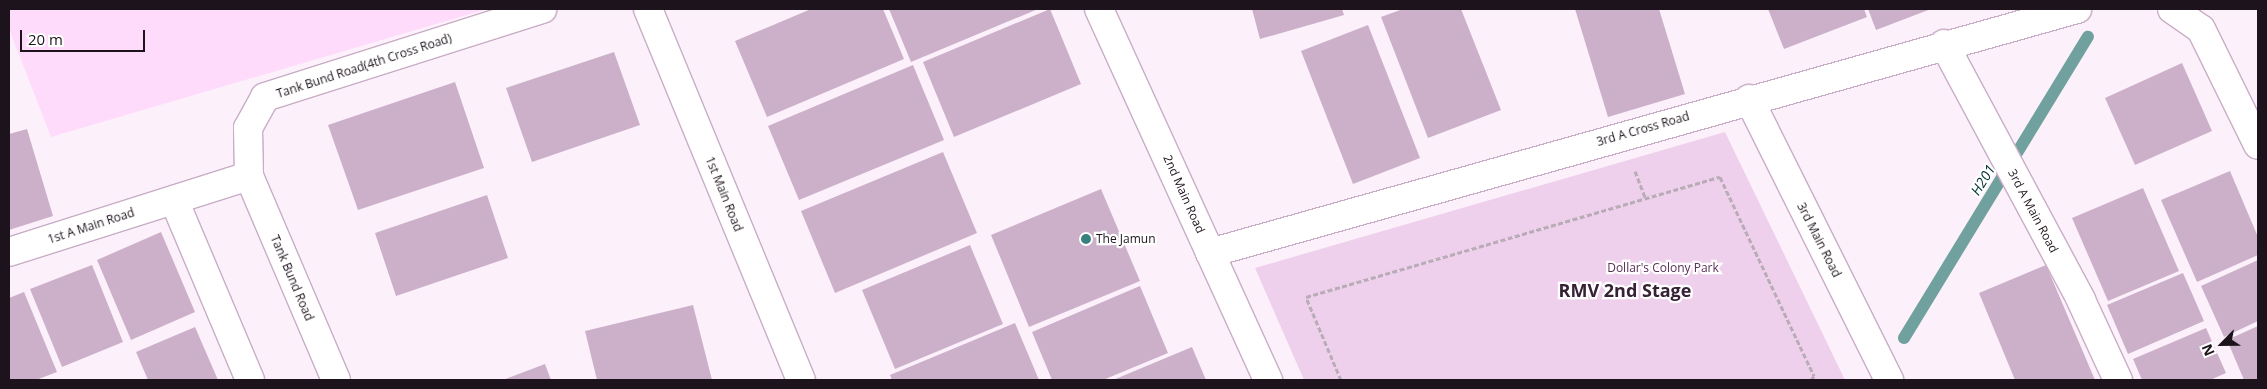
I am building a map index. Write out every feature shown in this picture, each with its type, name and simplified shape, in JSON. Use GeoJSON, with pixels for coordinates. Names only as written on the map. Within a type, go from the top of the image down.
{"type":"FeatureCollection","features":[{"type":"Feature","properties":{"kind":"street","name":"Tank Bund Road(4th Cross Road)"},"geometry":{"type":"LineString","coordinates":[[249,176],[248,128],[265,97],[542,9]]}},
{"type":"Feature","properties":{"kind":"street","name":"1st Main Road"},"geometry":{"type":"LineString","coordinates":[[648,9],[801,380]]}},
{"type":"Feature","properties":{"kind":"street","name":"2nd Main Road"},"geometry":{"type":"LineString","coordinates":[[1099,9],[1268,380]]}},
{"type":"Feature","properties":{"kind":"street","name":"3rd A Cross Road"},"geometry":{"type":"LineString","coordinates":[[1210,253],[1944,44],[2077,9]]}},
{"type":"Feature","properties":{"kind":"street"},"geometry":{"type":"LineString","coordinates":[[2172,9],[2201,29],[2258,145]]}},
{"type":"Feature","properties":{"kind":"street","name":"3rd A Main Road"},"geometry":{"type":"LineString","coordinates":[[1944,44],[2019,185],[2118,380]]}},
{"type":"Feature","properties":{"kind":"street","name":"3rd Main Road"},"geometry":{"type":"LineString","coordinates":[[1749,99],[1889,380]]}},
{"type":"Feature","properties":{"kind":"street","name":"1st A Main Road"},"geometry":{"type":"LineString","coordinates":[[9,252],[249,176]]}},
{"type":"Feature","properties":{"kind":"street","name":"Tank Bund Road"},"geometry":{"type":"LineString","coordinates":[[249,176],[336,380]]}},
{"type":"Feature","properties":{"kind":"street"},"geometry":{"type":"LineString","coordinates":[[174,200],[250,380]]}},
{"type":"Feature","properties":{"kind":"path"},"geometry":{"type":"LineString","coordinates":[[1341,380],[1306,297],[1720,177],[1814,376],[1811,380]]}},
{"type":"Feature","properties":{"kind":"shaded area"},"geometry":{"type":"Polygon","coordinates":[[[9,9],[487,9],[51,137],[9,29],[9,9]]]}},
{"type":"Feature","properties":{"kind":"green space","name":"Dollar's Colony Park"},"geometry":{"type":"Polygon","coordinates":[[[1725,132],[1845,380],[1304,380],[1255,268],[1725,132]]]}},
{"type":"Feature","properties":{"kind":"building"},"geometry":{"type":"Polygon","coordinates":[[[811,9],[883,9],[904,59],[767,117],[735,41],[811,9]]]}},
{"type":"Feature","properties":{"kind":"building"},"geometry":{"type":"Polygon","coordinates":[[[889,9],[1038,9],[911,62],[889,9]]]}},
{"type":"Feature","properties":{"kind":"building"},"geometry":{"type":"Polygon","coordinates":[[[1050,9],[1081,84],[954,137],[923,62],[1050,9]]]}},
{"type":"Feature","properties":{"kind":"building"},"geometry":{"type":"Polygon","coordinates":[[[1252,9],[1342,9],[1344,15],[1260,39],[1252,9]]]}},
{"type":"Feature","properties":{"kind":"building"},"geometry":{"type":"Polygon","coordinates":[[[1403,9],[1461,9],[1501,110],[1428,138],[1381,17],[1403,9]]]}},
{"type":"Feature","properties":{"kind":"building"},"geometry":{"type":"Polygon","coordinates":[[[1575,9],[1659,9],[1685,94],[1608,117],[1575,9]]]}},
{"type":"Feature","properties":{"kind":"building"},"geometry":{"type":"Polygon","coordinates":[[[1768,9],[1864,9],[1867,17],[1784,49],[1768,9]]]}},
{"type":"Feature","properties":{"kind":"building"},"geometry":{"type":"Polygon","coordinates":[[[1868,9],[1931,9],[1876,30],[1868,9]]]}},
{"type":"Feature","properties":{"kind":"building"},"geometry":{"type":"Polygon","coordinates":[[[1368,25],[1420,158],[1353,184],[1301,51],[1368,25]]]}},
{"type":"Feature","properties":{"kind":"building"},"geometry":{"type":"Polygon","coordinates":[[[614,52],[640,125],[532,162],[506,88],[614,52]]]}},
{"type":"Feature","properties":{"kind":"building"},"geometry":{"type":"Polygon","coordinates":[[[2182,63],[2212,131],[2135,165],[2105,98],[2182,63]]]}},
{"type":"Feature","properties":{"kind":"building"},"geometry":{"type":"Polygon","coordinates":[[[913,65],[944,140],[799,200],[768,126],[913,65]]]}},
{"type":"Feature","properties":{"kind":"building"},"geometry":{"type":"Polygon","coordinates":[[[455,82],[484,168],[358,210],[328,125],[455,82]]]}},
{"type":"Feature","properties":{"kind":"building"},"geometry":{"type":"Polygon","coordinates":[[[27,129],[53,216],[9,230],[9,134],[27,129]]]}},
{"type":"Feature","properties":{"kind":"building"},"geometry":{"type":"Polygon","coordinates":[[[943,152],[977,233],[835,293],[801,211],[943,152]]]}},
{"type":"Feature","properties":{"kind":"building"},"geometry":{"type":"Polygon","coordinates":[[[2230,171],[2258,237],[2258,255],[2197,282],[2161,200],[2230,171]]]}},
{"type":"Feature","properties":{"kind":"building"},"geometry":{"type":"Polygon","coordinates":[[[2143,188],[2179,271],[2108,301],[2072,218],[2143,188]]]}},
{"type":"Feature","properties":{"kind":"building"},"geometry":{"type":"Polygon","coordinates":[[[1101,189],[1140,281],[1029,327],[991,235],[1101,189]]]}},
{"type":"Feature","properties":{"kind":"building"},"geometry":{"type":"Polygon","coordinates":[[[487,195],[508,258],[396,296],[375,233],[487,195]]]}},
{"type":"Feature","properties":{"kind":"building"},"geometry":{"type":"Polygon","coordinates":[[[161,232],[195,312],[131,340],[97,260],[161,232]]]}},
{"type":"Feature","properties":{"kind":"building"},"geometry":{"type":"Polygon","coordinates":[[[970,245],[1003,324],[895,369],[862,290],[970,245]]]}},
{"type":"Feature","properties":{"kind":"building"},"geometry":{"type":"Polygon","coordinates":[[[2258,260],[2258,321],[2224,337],[2201,286],[2258,260]]]}},
{"type":"Feature","properties":{"kind":"building"},"geometry":{"type":"Polygon","coordinates":[[[92,265],[123,342],[62,367],[30,289],[92,265]]]}},
{"type":"Feature","properties":{"kind":"building"},"geometry":{"type":"Polygon","coordinates":[[[2046,265],[2095,380],[2015,380],[1979,293],[2046,265]]]}},
{"type":"Feature","properties":{"kind":"building"},"geometry":{"type":"Polygon","coordinates":[[[2183,273],[2204,321],[2128,354],[2107,305],[2183,273]]]}},
{"type":"Feature","properties":{"kind":"building"},"geometry":{"type":"Polygon","coordinates":[[[1140,286],[1168,353],[1103,380],[1052,380],[1032,332],[1140,286]]]}},
{"type":"Feature","properties":{"kind":"building"},"geometry":{"type":"Polygon","coordinates":[[[24,292],[57,372],[36,380],[9,380],[9,298],[24,292]]]}},
{"type":"Feature","properties":{"kind":"building"},"geometry":{"type":"Polygon","coordinates":[[[693,305],[712,380],[597,380],[585,331],[693,305]]]}},
{"type":"Feature","properties":{"kind":"building"},"geometry":{"type":"Polygon","coordinates":[[[1015,323],[1039,380],[892,380],[890,375],[1015,323]]]}},
{"type":"Feature","properties":{"kind":"building"},"geometry":{"type":"Polygon","coordinates":[[[2258,326],[2258,380],[2244,380],[2227,340],[2258,326]]]}},
{"type":"Feature","properties":{"kind":"building"},"geometry":{"type":"Polygon","coordinates":[[[195,327],[218,380],[148,380],[136,352],[195,327]]]}},
{"type":"Feature","properties":{"kind":"building"},"geometry":{"type":"Polygon","coordinates":[[[2206,328],[2226,373],[2210,380],[2142,380],[2133,359],[2206,328]]]}},
{"type":"Feature","properties":{"kind":"building"},"geometry":{"type":"Polygon","coordinates":[[[1192,347],[1206,380],[1113,380],[1192,347]]]}},
{"type":"Feature","properties":{"kind":"building"},"geometry":{"type":"Polygon","coordinates":[[[545,364],[551,380],[503,380],[545,364]]]}},
{"type":"Feature","properties":{"kind":"waterway","name":"H201"},"geometry":{"type":"LineString","coordinates":[[1904,338],[2088,37]]}},
{"type":"Feature","properties":{"kind":"place","name":"The Jamun"},"geometry":{"type":"Point","coordinates":[1086,239]}},
{"type":"Feature","properties":{"kind":"district","name":"RMV 2nd Stage"},"geometry":{"type":"Point","coordinates":[1625,290]}}]}
